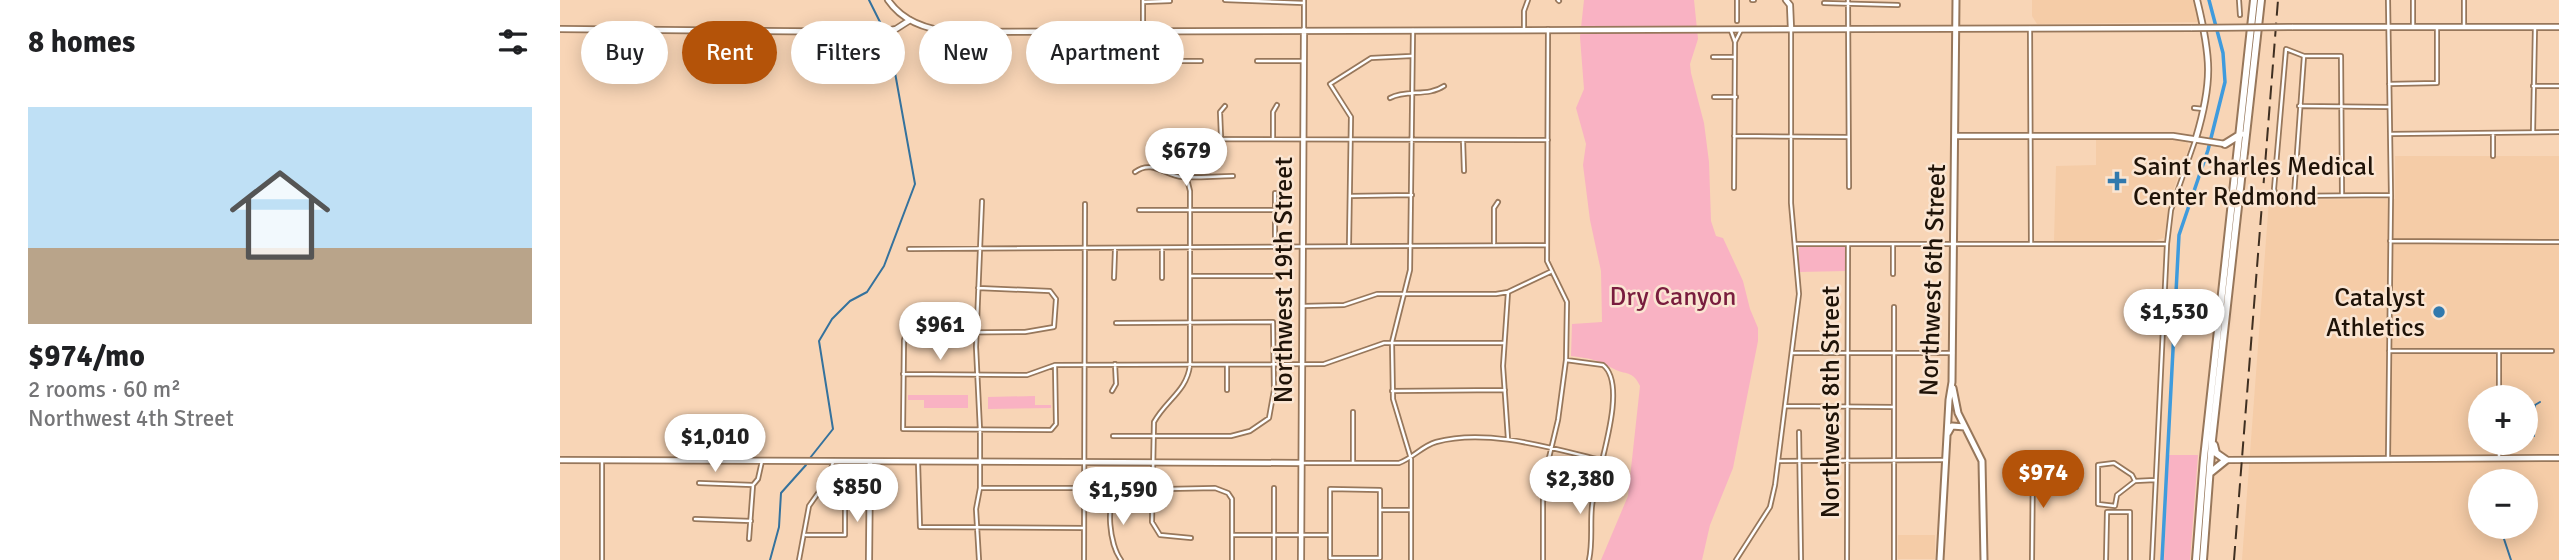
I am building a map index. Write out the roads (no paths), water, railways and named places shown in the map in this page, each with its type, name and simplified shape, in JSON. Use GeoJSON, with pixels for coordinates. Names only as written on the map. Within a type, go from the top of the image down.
{"type":"FeatureCollection","features":[{"type":"Feature","properties":{"kind":"highway"},"geometry":{"type":"LineString","coordinates":[[2196,560],[2254,0]]}},
{"type":"Feature","properties":{"kind":"highway"},"geometry":{"type":"LineString","coordinates":[[2203,560],[2212,440],[2260,0]]}},
{"type":"Feature","properties":{"kind":"highway"},"geometry":{"type":"LineString","coordinates":[[2238,157],[2225,144],[2241,134]]}},
{"type":"Feature","properties":{"kind":"highway"},"geometry":{"type":"LineString","coordinates":[[2209,474],[2226,460],[2216,453],[2212,440]]}},
{"type":"Feature","properties":{"kind":"main road","name":"Northwest 6th Street"},"geometry":{"type":"LineString","coordinates":[[1940,560],[1953,353],[1956,0]]}},
{"type":"Feature","properties":{"kind":"main road"},"geometry":{"type":"LineString","coordinates":[[1952,382],[1958,412],[1982,461],[1984,560]]}},
{"type":"Feature","properties":{"kind":"main road"},"geometry":{"type":"LineString","coordinates":[[1946,436],[1952,426],[1965,427]]}},
{"type":"Feature","properties":{"kind":"street"},"geometry":{"type":"LineString","coordinates":[[888,0],[910,20],[938,31],[1026,32]]}},
{"type":"Feature","properties":{"kind":"street"},"geometry":{"type":"LineString","coordinates":[[1524,29],[1524,11],[1528,0]]}},
{"type":"Feature","properties":{"kind":"street"},"geometry":{"type":"LineString","coordinates":[[1737,0],[1737,21]]}},
{"type":"Feature","properties":{"kind":"street"},"geometry":{"type":"LineString","coordinates":[[1736,560],[1770,507],[1799,294],[1791,203],[1791,29],[1790,5],[1786,0]]}},
{"type":"Feature","properties":{"kind":"street"},"geometry":{"type":"LineString","coordinates":[[2152,560],[2171,210],[2204,109],[2210,63],[2197,0]]}},
{"type":"Feature","properties":{"kind":"street"},"geometry":{"type":"LineString","coordinates":[[2239,0],[2240,15]]}},
{"type":"Feature","properties":{"kind":"street"},"geometry":{"type":"LineString","coordinates":[[2388,0],[2388,458]]}},
{"type":"Feature","properties":{"kind":"street"},"geometry":{"type":"LineString","coordinates":[[2413,0],[2413,27]]}},
{"type":"Feature","properties":{"kind":"street"},"geometry":{"type":"LineString","coordinates":[[2463,27],[2464,0]]}},
{"type":"Feature","properties":{"kind":"street"},"geometry":{"type":"LineString","coordinates":[[1143,21],[1143,1],[1170,1]]}},
{"type":"Feature","properties":{"kind":"street"},"geometry":{"type":"LineString","coordinates":[[1225,1],[1304,1]]}},
{"type":"Feature","properties":{"kind":"street","name":"Northwest 19th Street"},"geometry":{"type":"LineString","coordinates":[[1301,560],[1304,1]]}},
{"type":"Feature","properties":{"kind":"street"},"geometry":{"type":"LineString","coordinates":[[1848,1],[1849,187]]}},
{"type":"Feature","properties":{"kind":"street"},"geometry":{"type":"LineString","coordinates":[[1824,3],[1848,1],[1898,5]]}},
{"type":"Feature","properties":{"kind":"street"},"geometry":{"type":"LineString","coordinates":[[560,29],[881,32],[895,29],[910,20]]}},
{"type":"Feature","properties":{"kind":"street"},"geometry":{"type":"LineString","coordinates":[[2389,84],[2437,83],[2437,27]]}},
{"type":"Feature","properties":{"kind":"street"},"geometry":{"type":"LineString","coordinates":[[2533,132],[2535,27]]}},
{"type":"Feature","properties":{"kind":"street"},"geometry":{"type":"LineString","coordinates":[[1184,31],[2559,27]]}},
{"type":"Feature","properties":{"kind":"street"},"geometry":{"type":"LineString","coordinates":[[2030,28],[2031,244]]}},
{"type":"Feature","properties":{"kind":"street"},"geometry":{"type":"LineString","coordinates":[[1543,560],[1543,483],[1558,420],[1566,360],[1565,294],[1550,272],[1547,245],[1548,29]]}},
{"type":"Feature","properties":{"kind":"street"},"geometry":{"type":"LineString","coordinates":[[1726,29],[1731,31],[1735,42],[1734,188]]}},
{"type":"Feature","properties":{"kind":"street"},"geometry":{"type":"LineString","coordinates":[[1735,42],[1742,29]]}},
{"type":"Feature","properties":{"kind":"street"},"geometry":{"type":"LineString","coordinates":[[1410,560],[1411,459],[1392,391],[1392,342],[1410,270],[1413,30]]}},
{"type":"Feature","properties":{"kind":"street"},"geometry":{"type":"LineString","coordinates":[[2342,195],[2340,56],[2304,56],[2290,49],[2284,51],[2274,189],[2278,198],[2294,195],[2342,195],[2390,195]]}},
{"type":"Feature","properties":{"kind":"street"},"geometry":{"type":"LineString","coordinates":[[1349,244],[1351,117],[1330,84],[1371,58],[1413,56]]}},
{"type":"Feature","properties":{"kind":"street"},"geometry":{"type":"LineString","coordinates":[[2294,195],[2304,56]]}},
{"type":"Feature","properties":{"kind":"street"},"geometry":{"type":"LineString","coordinates":[[1713,57],[1735,57]]}},
{"type":"Feature","properties":{"kind":"street"},"geometry":{"type":"LineString","coordinates":[[1184,61],[1201,61]]}},
{"type":"Feature","properties":{"kind":"street"},"geometry":{"type":"LineString","coordinates":[[1257,61],[1304,61]]}},
{"type":"Feature","properties":{"kind":"street"},"geometry":{"type":"LineString","coordinates":[[1390,98],[1399,93],[1437,90],[1444,86]]}},
{"type":"Feature","properties":{"kind":"street"},"geometry":{"type":"LineString","coordinates":[[2533,86],[2559,86]]}},
{"type":"Feature","properties":{"kind":"street"},"geometry":{"type":"LineString","coordinates":[[1714,97],[1735,97]]}},
{"type":"Feature","properties":{"kind":"street"},"geometry":{"type":"LineString","coordinates":[[1273,138],[1273,112],[1277,105]]}},
{"type":"Feature","properties":{"kind":"street"},"geometry":{"type":"LineString","coordinates":[[1221,137],[1220,112],[1225,106]]}},
{"type":"Feature","properties":{"kind":"street"},"geometry":{"type":"LineString","coordinates":[[2300,106],[2389,107]]}},
{"type":"Feature","properties":{"kind":"street"},"geometry":{"type":"LineString","coordinates":[[2194,108],[2204,109]]}},
{"type":"Feature","properties":{"kind":"street"},"geometry":{"type":"LineString","coordinates":[[2390,134],[2559,132]]}},
{"type":"Feature","properties":{"kind":"street"},"geometry":{"type":"LineString","coordinates":[[2493,133],[2493,156]]}},
{"type":"Feature","properties":{"kind":"street"},"geometry":{"type":"LineString","coordinates":[[1734,136],[1849,137]]}},
{"type":"Feature","properties":{"kind":"street"},"geometry":{"type":"LineString","coordinates":[[1956,136],[2196,138],[2225,144]]}},
{"type":"Feature","properties":{"kind":"street"},"geometry":{"type":"LineString","coordinates":[[1191,538],[1171,538],[1160,534],[1154,528],[1152,489],[1154,422],[1160,410],[1179,393],[1187,381],[1190,365],[1190,210],[1185,139],[1548,140]]}},
{"type":"Feature","properties":{"kind":"street"},"geometry":{"type":"LineString","coordinates":[[1464,140],[1464,171]]}},
{"type":"Feature","properties":{"kind":"street"},"geometry":{"type":"LineString","coordinates":[[1135,172],[1141,168],[1156,168],[1187,177],[1233,176]]}},
{"type":"Feature","properties":{"kind":"street"},"geometry":{"type":"LineString","coordinates":[[1275,193],[1275,246]]}},
{"type":"Feature","properties":{"kind":"street"},"geometry":{"type":"LineString","coordinates":[[1350,195],[1412,195]]}},
{"type":"Feature","properties":{"kind":"street"},"geometry":{"type":"LineString","coordinates":[[979,560],[976,509],[980,488],[977,331],[982,201]]}},
{"type":"Feature","properties":{"kind":"street"},"geometry":{"type":"LineString","coordinates":[[1494,244],[1494,208],[1498,202]]}},
{"type":"Feature","properties":{"kind":"street"},"geometry":{"type":"LineString","coordinates":[[1084,560],[1085,204]]}},
{"type":"Feature","properties":{"kind":"street"},"geometry":{"type":"LineString","coordinates":[[1139,211],[1275,210]]}},
{"type":"Feature","properties":{"kind":"street"},"geometry":{"type":"LineString","coordinates":[[2390,241],[2559,242]]}},
{"type":"Feature","properties":{"kind":"street"},"geometry":{"type":"LineString","coordinates":[[909,249],[1189,248],[1349,244],[1547,245]]}},
{"type":"Feature","properties":{"kind":"street"},"geometry":{"type":"LineString","coordinates":[[1795,244],[2168,244]]}},
{"type":"Feature","properties":{"kind":"street","name":"Northwest 8th Street"},"geometry":{"type":"LineString","coordinates":[[1847,560],[1848,244]]}},
{"type":"Feature","properties":{"kind":"street"},"geometry":{"type":"LineString","coordinates":[[1893,244],[1893,274]]}},
{"type":"Feature","properties":{"kind":"street"},"geometry":{"type":"LineString","coordinates":[[1114,278],[1115,248]]}},
{"type":"Feature","properties":{"kind":"street"},"geometry":{"type":"LineString","coordinates":[[1162,248],[1162,278]]}},
{"type":"Feature","properties":{"kind":"street"},"geometry":{"type":"LineString","coordinates":[[1303,306],[1344,305],[1377,294],[1508,292],[1550,272]]}},
{"type":"Feature","properties":{"kind":"street"},"geometry":{"type":"LineString","coordinates":[[1190,276],[1273,276]]}},
{"type":"Feature","properties":{"kind":"street"},"geometry":{"type":"LineString","coordinates":[[978,289],[1027,289],[1054,293],[1054,327],[1025,332],[906,333],[903,429],[1054,428],[1055,365]]}},
{"type":"Feature","properties":{"kind":"street"},"geometry":{"type":"LineString","coordinates":[[1508,292],[1504,343],[1508,439]]}},
{"type":"Feature","properties":{"kind":"street"},"geometry":{"type":"LineString","coordinates":[[1894,307],[1894,560]]}},
{"type":"Feature","properties":{"kind":"street"},"geometry":{"type":"LineString","coordinates":[[1113,436],[1231,436],[1250,431],[1269,418],[1274,365],[1273,322],[1116,323]]}},
{"type":"Feature","properties":{"kind":"street"},"geometry":{"type":"LineString","coordinates":[[903,374],[1027,375],[1055,365],[1086,364],[1301,365],[1335,363],[1376,345],[1392,342],[1504,343]]}},
{"type":"Feature","properties":{"kind":"street"},"geometry":{"type":"LineString","coordinates":[[2389,351],[2552,351]]}},
{"type":"Feature","properties":{"kind":"street"},"geometry":{"type":"LineString","coordinates":[[2499,351],[2499,385]]}},
{"type":"Feature","properties":{"kind":"street"},"geometry":{"type":"LineString","coordinates":[[1793,353],[1953,353]]}},
{"type":"Feature","properties":{"kind":"street"},"geometry":{"type":"LineString","coordinates":[[1566,360],[1603,365],[1612,377],[1613,410],[1592,505],[1589,560]]}},
{"type":"Feature","properties":{"kind":"street"},"geometry":{"type":"LineString","coordinates":[[1112,391],[1116,384],[1115,364]]}},
{"type":"Feature","properties":{"kind":"street"},"geometry":{"type":"LineString","coordinates":[[1227,365],[1227,390]]}},
{"type":"Feature","properties":{"kind":"street"},"geometry":{"type":"LineString","coordinates":[[1392,391],[1505,390]]}},
{"type":"Feature","properties":{"kind":"street"},"geometry":{"type":"LineString","coordinates":[[1784,406],[1893,407]]}},
{"type":"Feature","properties":{"kind":"street"},"geometry":{"type":"LineString","coordinates":[[1353,412],[1353,463]]}},
{"type":"Feature","properties":{"kind":"street"},"geometry":{"type":"LineString","coordinates":[[1799,432],[1801,560]]}},
{"type":"Feature","properties":{"kind":"street"},"geometry":{"type":"LineString","coordinates":[[560,460],[1399,463],[1411,459],[1435,442],[1508,439],[1601,460]]}},
{"type":"Feature","properties":{"kind":"street"},"geometry":{"type":"LineString","coordinates":[[2226,460],[2559,458]]}},
{"type":"Feature","properties":{"kind":"street"},"geometry":{"type":"LineString","coordinates":[[602,460],[602,560]]}},
{"type":"Feature","properties":{"kind":"street"},"geometry":{"type":"LineString","coordinates":[[1776,461],[1946,460]]}},
{"type":"Feature","properties":{"kind":"street"},"geometry":{"type":"LineString","coordinates":[[2032,560],[2033,460]]}},
{"type":"Feature","properties":{"kind":"street"},"geometry":{"type":"LineString","coordinates":[[750,539],[753,485],[761,471],[762,461]]}},
{"type":"Feature","properties":{"kind":"street"},"geometry":{"type":"LineString","coordinates":[[799,560],[806,535],[809,506],[828,479],[833,462]]}},
{"type":"Feature","properties":{"kind":"street"},"geometry":{"type":"LineString","coordinates":[[869,560],[870,462]]}},
{"type":"Feature","properties":{"kind":"street"},"geometry":{"type":"LineString","coordinates":[[918,462],[920,527],[1084,528]]}},
{"type":"Feature","properties":{"kind":"street"},"geometry":{"type":"LineString","coordinates":[[2135,481],[2114,463],[2098,465],[2098,504],[2116,506],[2117,495],[2135,481],[2155,480]]}},
{"type":"Feature","properties":{"kind":"street"},"geometry":{"type":"LineString","coordinates":[[806,535],[845,535],[845,488],[828,479]]}},
{"type":"Feature","properties":{"kind":"street"},"geometry":{"type":"LineString","coordinates":[[699,483],[753,485]]}},
{"type":"Feature","properties":{"kind":"street"},"geometry":{"type":"LineString","coordinates":[[2032,488],[2077,487]]}},
{"type":"Feature","properties":{"kind":"street"},"geometry":{"type":"LineString","coordinates":[[980,488],[1084,488]]}},
{"type":"Feature","properties":{"kind":"street"},"geometry":{"type":"LineString","coordinates":[[1121,560],[1111,541],[1112,499],[1119,490],[1215,488],[1228,493],[1233,506],[1233,560]]}},
{"type":"Feature","properties":{"kind":"street"},"geometry":{"type":"LineString","coordinates":[[1274,488],[1274,560]]}},
{"type":"Feature","properties":{"kind":"street"},"geometry":{"type":"LineString","coordinates":[[1330,489],[1380,490],[1380,510],[1380,558],[1330,558],[1330,489]]}},
{"type":"Feature","properties":{"kind":"street"},"geometry":{"type":"LineString","coordinates":[[1380,510],[1410,510]]}},
{"type":"Feature","properties":{"kind":"street"},"geometry":{"type":"LineString","coordinates":[[2106,560],[2107,512],[2130,512],[2130,560]]}},
{"type":"Feature","properties":{"kind":"street"},"geometry":{"type":"LineString","coordinates":[[695,519],[751,521]]}},
{"type":"Feature","properties":{"kind":"street"},"geometry":{"type":"LineString","coordinates":[[1233,535],[1330,535]]}},
{"type":"Feature","properties":{"kind":"waterway"},"geometry":{"type":"LineString","coordinates":[[869,0],[880,21]]}},
{"type":"Feature","properties":{"kind":"waterway"},"geometry":{"type":"LineString","coordinates":[[2162,560],[2179,235],[2208,150],[2225,82],[2223,53],[2209,0]]}},
{"type":"Feature","properties":{"kind":"waterway"},"geometry":{"type":"LineString","coordinates":[[810,458],[833,429],[819,341],[832,319],[850,301],[867,292],[884,266],[915,184],[897,84]]}},
{"type":"Feature","properties":{"kind":"waterway"},"geometry":{"type":"LineString","coordinates":[[770,560],[779,527],[781,493],[806,465]]}},
{"type":"Feature","properties":{"kind":"waterway"},"geometry":{"type":"LineString","coordinates":[[2504,539],[2511,560]]}},
{"type":"Feature","properties":{"kind":"railway"},"geometry":{"type":"LineString","coordinates":[[2234,560],[2278,0]]}},
{"type":"Feature","properties":{"kind":"place","name":"Saint Charles Medical Center Redmond"},"geometry":{"type":"Point","coordinates":[2117,181]}},
{"type":"Feature","properties":{"kind":"place","name":"Catalyst Athletics"},"geometry":{"type":"Point","coordinates":[2439,312]}},
{"type":"Feature","properties":{"kind":"park label","name":"Dry Canyon"},"geometry":{"type":"Point","coordinates":[1673,296]}}]}
